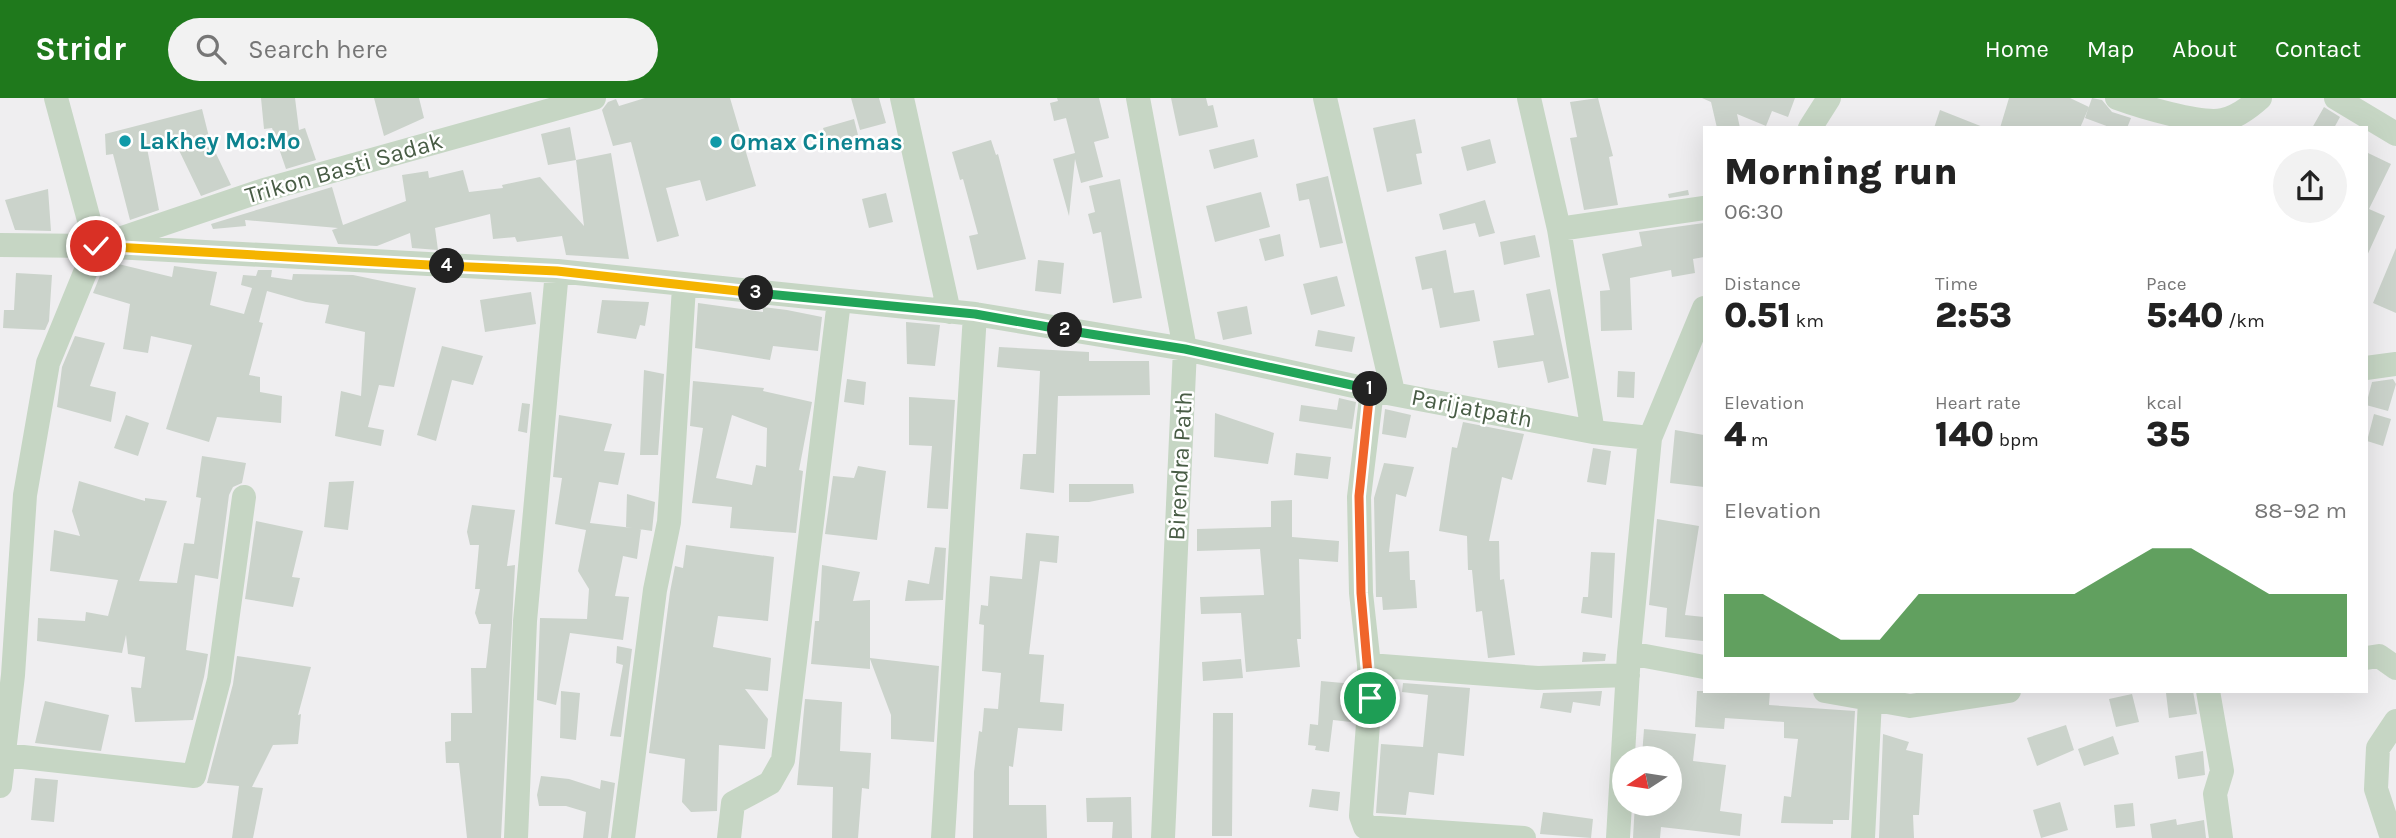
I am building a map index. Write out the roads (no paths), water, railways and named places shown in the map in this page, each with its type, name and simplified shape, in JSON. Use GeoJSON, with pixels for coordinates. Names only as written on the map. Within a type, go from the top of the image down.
{"type":"FeatureCollection","features":[{"type":"Feature","properties":{"kind":"street"},"geometry":{"type":"LineString","coordinates":[[0,786],[5,755],[26,495],[48,363],[96,246],[56,98]]}},
{"type":"Feature","properties":{"kind":"street","name":"Trikon Basti Sadak"},"geometry":{"type":"LineString","coordinates":[[96,246],[264,190],[594,98]]}},
{"type":"Feature","properties":{"kind":"street"},"geometry":{"type":"LineString","coordinates":[[902,98],[949,312]]}},
{"type":"Feature","properties":{"kind":"street","name":"Birendra Path"},"geometry":{"type":"LineString","coordinates":[[1138,98],[1185,349],[1163,838]]}},
{"type":"Feature","properties":{"kind":"street"},"geometry":{"type":"LineString","coordinates":[[1325,98],[1382,391],[1359,496],[1361,593],[1370,698],[1361,816],[1365,827],[1524,838]]}},
{"type":"Feature","properties":{"kind":"street"},"geometry":{"type":"LineString","coordinates":[[1528,98],[1559,229],[1592,432]]}},
{"type":"Feature","properties":{"kind":"street"},"geometry":{"type":"LineString","coordinates":[[1811,126],[1829,98]]}},
{"type":"Feature","properties":{"kind":"street"},"geometry":{"type":"LineString","coordinates":[[2116,98],[2155,112],[2222,121],[2248,108],[2260,98]]}},
{"type":"Feature","properties":{"kind":"street"},"geometry":{"type":"LineString","coordinates":[[2336,98],[2396,134]]}},
{"type":"Feature","properties":{"kind":"street"},"geometry":{"type":"LineString","coordinates":[[1559,229],[1703,208]]}},
{"type":"Feature","properties":{"kind":"street","name":"Parijatpath"},"geometry":{"type":"LineString","coordinates":[[0,246],[96,246],[557,271],[684,287],[975,314],[1185,349],[1592,432],[1650,438]]}},
{"type":"Feature","properties":{"kind":"street"},"geometry":{"type":"LineString","coordinates":[[516,838],[525,621],[557,271]]}},
{"type":"Feature","properties":{"kind":"street"},"geometry":{"type":"LineString","coordinates":[[624,838],[654,590],[668,522],[684,287]]}},
{"type":"Feature","properties":{"kind":"street"},"geometry":{"type":"LineString","coordinates":[[729,838],[733,803],[770,783],[783,760],[839,301]]}},
{"type":"Feature","properties":{"kind":"street"},"geometry":{"type":"LineString","coordinates":[[1618,838],[1629,664],[1650,438],[1703,310]]}},
{"type":"Feature","properties":{"kind":"street"},"geometry":{"type":"LineString","coordinates":[[943,838],[975,314]]}},
{"type":"Feature","properties":{"kind":"street"},"geometry":{"type":"LineString","coordinates":[[2368,368],[2396,364]]}},
{"type":"Feature","properties":{"kind":"street"},"geometry":{"type":"LineString","coordinates":[[5,755],[194,776],[219,680],[244,497]]}},
{"type":"Feature","properties":{"kind":"street"},"geometry":{"type":"LineString","coordinates":[[2368,658],[2379,656],[2396,668]]}},
{"type":"Feature","properties":{"kind":"street"},"geometry":{"type":"LineString","coordinates":[[1369,666],[1538,678],[1629,664],[1703,667]]}},
{"type":"Feature","properties":{"kind":"street"},"geometry":{"type":"LineString","coordinates":[[1844,693],[1873,696],[1910,706],[1996,693]]}},
{"type":"Feature","properties":{"kind":"street"},"geometry":{"type":"LineString","coordinates":[[2208,693],[2222,771],[2215,794],[2221,838]]}},
{"type":"Feature","properties":{"kind":"street"},"geometry":{"type":"LineString","coordinates":[[1863,838],[1873,696]]}},
{"type":"Feature","properties":{"kind":"street"},"geometry":{"type":"LineString","coordinates":[[2392,838],[2376,789],[2378,748],[2396,721]]}},
{"type":"Feature","properties":{"kind":"place","name":"Lakhey Mo:Mo"},"geometry":{"type":"Point","coordinates":[125,141]}},
{"type":"Feature","properties":{"kind":"place","name":"Omax Cinemas"},"geometry":{"type":"Point","coordinates":[716,142]}}]}
